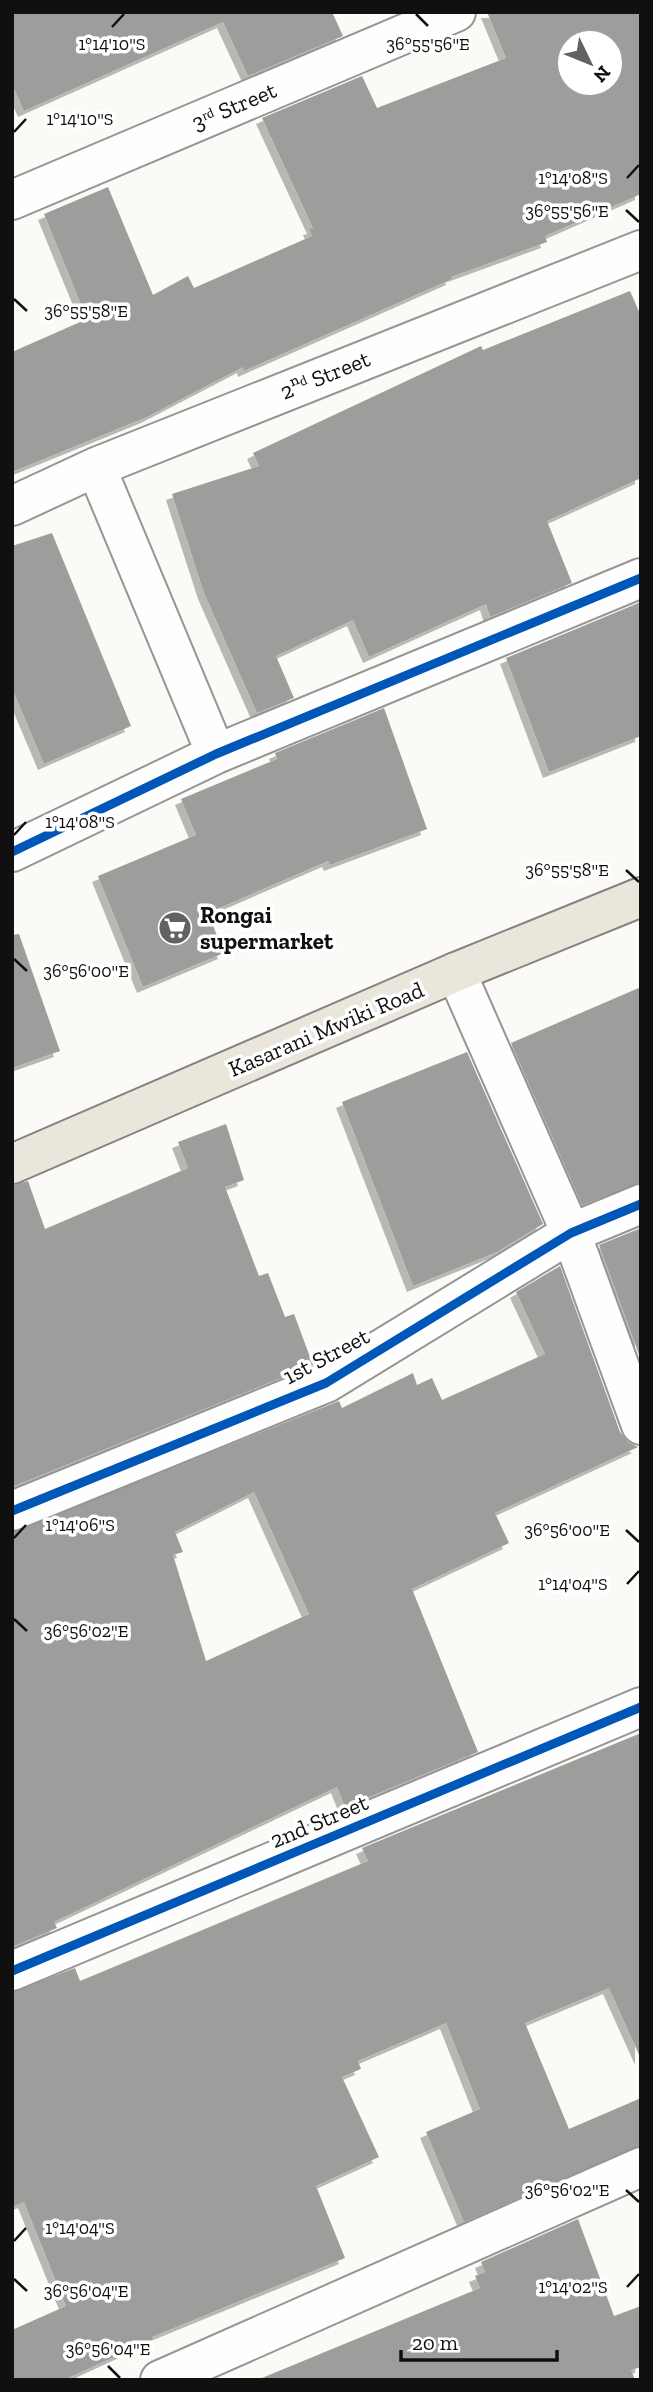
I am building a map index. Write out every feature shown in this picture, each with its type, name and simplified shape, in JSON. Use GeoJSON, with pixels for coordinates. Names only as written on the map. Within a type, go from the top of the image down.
{"type":"FeatureCollection","features":[{"type":"Feature","properties":{"kind":"main road","name":"Kasarani Mwiki Road"},"geometry":{"type":"LineString","coordinates":[[12,1164],[456,972],[641,897]]}},
{"type":"Feature","properties":{"kind":"street","name":"3ʳᵈ Street"},"geometry":{"type":"LineString","coordinates":[[12,200],[456,12]]}},
{"type":"Feature","properties":{"kind":"street","name":"2ⁿᵈ Street"},"geometry":{"type":"LineString","coordinates":[[12,506],[96,467],[641,250]]}},
{"type":"Feature","properties":{"kind":"street"},"geometry":{"type":"LineString","coordinates":[[96,467],[216,754]]}},
{"type":"Feature","properties":{"kind":"street"},"geometry":{"type":"LineString","coordinates":[[12,852],[216,754],[641,578]]}},
{"type":"Feature","properties":{"kind":"street"},"geometry":{"type":"LineString","coordinates":[[456,972],[571,1233],[641,1425]]}},
{"type":"Feature","properties":{"kind":"street","name":"1st Street"},"geometry":{"type":"LineString","coordinates":[[12,1511],[326,1383],[571,1233],[641,1204]]}},
{"type":"Feature","properties":{"kind":"street","name":"2nd Street"},"geometry":{"type":"LineString","coordinates":[[12,1971],[641,1707]]}},
{"type":"Feature","properties":{"kind":"street"},"geometry":{"type":"LineString","coordinates":[[160,2380],[641,2167]]}},
{"type":"Feature","properties":{"kind":"building"},"geometry":{"type":"Polygon","coordinates":[[[12,12],[332,12],[343,36],[248,76],[223,22],[24,111],[12,84],[12,12]]]}},
{"type":"Feature","properties":{"kind":"building"},"geometry":{"type":"Polygon","coordinates":[[[487,12],[641,12],[641,194],[545,236],[547,242],[451,277],[452,279],[244,371],[243,367],[147,417],[12,472],[12,352],[87,319],[44,214],[108,187],[153,295],[188,276],[194,288],[312,236],[309,229],[313,228],[262,118],[362,76],[377,108],[506,58],[487,12]]]}},
{"type":"Feature","properties":{"kind":"building"},"geometry":{"type":"Polygon","coordinates":[[[630,291],[641,316],[641,478],[547,521],[572,583],[490,617],[486,604],[369,657],[353,620],[276,656],[294,698],[257,713],[204,593],[172,494],[259,466],[253,453],[481,346],[483,350],[630,291]]]}},
{"type":"Feature","properties":{"kind":"building"},"geometry":{"type":"Polygon","coordinates":[[[52,533],[131,726],[44,764],[12,688],[12,546],[52,533]]]}},
{"type":"Feature","properties":{"kind":"building"},"geometry":{"type":"Polygon","coordinates":[[[641,602],[641,736],[549,772],[506,658],[641,602]]]}},
{"type":"Feature","properties":{"kind":"building"},"geometry":{"type":"Polygon","coordinates":[[[384,708],[427,829],[330,865],[328,861],[208,913],[224,953],[143,987],[98,876],[196,835],[181,799],[277,759],[275,753],[384,708]]]}},
{"type":"Feature","properties":{"kind":"building"},"geometry":{"type":"Polygon","coordinates":[[[19,934],[60,1051],[12,1068],[12,935],[19,934]]]}},
{"type":"Feature","properties":{"kind":"building"},"geometry":{"type":"Polygon","coordinates":[[[641,987],[641,1183],[582,1205],[511,1043],[641,987]]]}},
{"type":"Feature","properties":{"kind":"building"},"geometry":{"type":"Polygon","coordinates":[[[467,1052],[543,1224],[497,1252],[413,1286],[342,1102],[467,1052]]]}},
{"type":"Feature","properties":{"kind":"building"},"geometry":{"type":"Polygon","coordinates":[[[226,1124],[244,1180],[225,1187],[259,1276],[268,1273],[285,1317],[294,1314],[313,1365],[12,1487],[12,1185],[28,1181],[45,1229],[188,1168],[178,1142],[226,1124]]]}},
{"type":"Feature","properties":{"kind":"building"},"geometry":{"type":"Polygon","coordinates":[[[641,1228],[641,1360],[599,1245],[641,1228]]]}},
{"type":"Feature","properties":{"kind":"building"},"geometry":{"type":"Polygon","coordinates":[[[560,1266],[620,1432],[628,1442],[638,1447],[495,1513],[509,1543],[412,1589],[478,1752],[345,1807],[337,1787],[54,1922],[57,1928],[12,1947],[12,1532],[339,1401],[342,1408],[413,1373],[417,1385],[432,1378],[442,1400],[545,1354],[516,1292],[560,1266]],[[254,1492],[175,1532],[183,1552],[173,1555],[206,1661],[309,1614],[254,1492]]]}},
{"type":"Feature","properties":{"kind":"building"},"geometry":{"type":"Polygon","coordinates":[[[641,1733],[641,2059],[609,1988],[525,2023],[569,2129],[641,2098],[641,2146],[464,2222],[426,2132],[480,2109],[446,2023],[358,2061],[361,2069],[342,2077],[379,2157],[316,2186],[345,2258],[152,2337],[153,2339],[64,2380],[12,2380],[12,2330],[66,2306],[24,2202],[12,2207],[12,1992],[75,1968],[80,1981],[368,1861],[362,1848],[641,1733]]]}},
{"type":"Feature","properties":{"kind":"building"},"geometry":{"type":"Polygon","coordinates":[[[578,2219],[614,2316],[641,2306],[641,2367],[631,2370],[635,2380],[257,2380],[480,2288],[475,2276],[485,2272],[481,2262],[578,2219]]]}},
{"type":"Feature","properties":{"kind":"cycle path"},"geometry":{"type":"LineString","coordinates":[[12,852],[216,754],[641,578]]}},
{"type":"Feature","properties":{"kind":"cycle path"},"geometry":{"type":"LineString","coordinates":[[12,1511],[326,1383],[571,1233],[641,1204]]}},
{"type":"Feature","properties":{"kind":"cycle path"},"geometry":{"type":"LineString","coordinates":[[12,1971],[641,1707]]}},
{"type":"Feature","properties":{"kind":"place","name":"Rongai supermarket"},"geometry":{"type":"Point","coordinates":[175,928]}}]}
